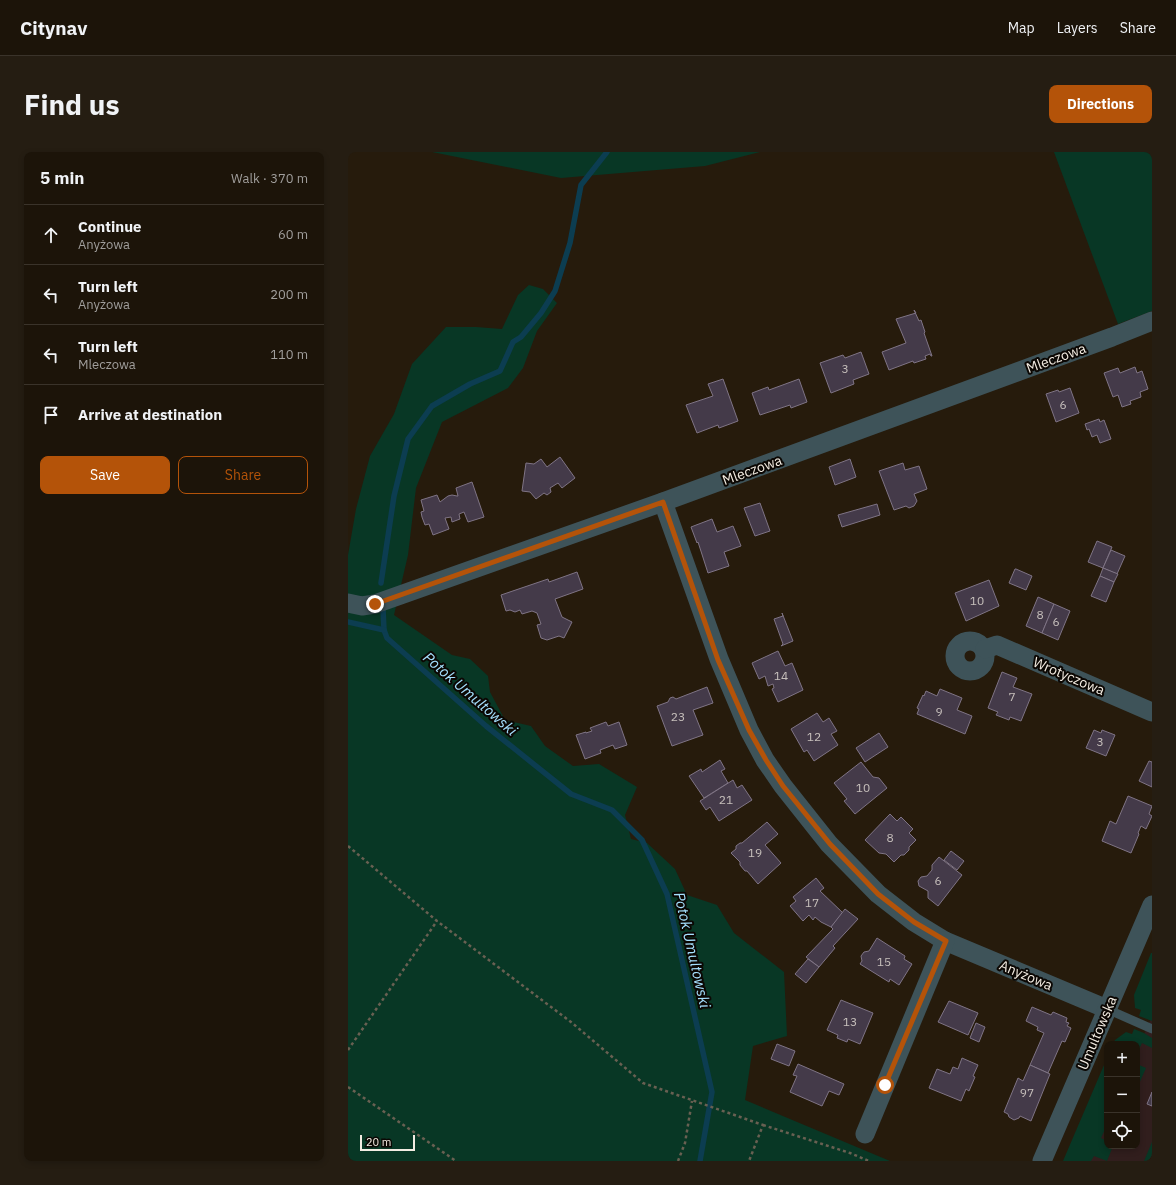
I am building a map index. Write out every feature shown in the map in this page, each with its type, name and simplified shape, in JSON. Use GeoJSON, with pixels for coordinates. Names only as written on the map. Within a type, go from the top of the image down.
{"type":"FeatureCollection","features":[{"type":"Feature","properties":{"kind":"street","name":"Mleczowa"},"geometry":{"type":"LineString","coordinates":[[348,604],[362,606],[375,604],[663,502],[1152,321]]}},
{"type":"Feature","properties":{"kind":"street","name":"Anyżowa"},"geometry":{"type":"LineString","coordinates":[[663,502],[718,660],[749,730],[783,786],[830,844],[878,894],[914,922],[946,941],[1108,1009]]}},
{"type":"Feature","properties":{"kind":"street","name":"Wrotyczowa"},"geometry":{"type":"LineString","coordinates":[[985,650],[997,645],[1152,712]]}},
{"type":"Feature","properties":{"kind":"street","name":"Umultowska"},"geometry":{"type":"LineString","coordinates":[[1042,1161],[1152,905]]}},
{"type":"Feature","properties":{"kind":"street"},"geometry":{"type":"LineString","coordinates":[[865,1134],[946,941]]}},
{"type":"Feature","properties":{"kind":"lane"},"geometry":{"type":"LineString","coordinates":[[1108,1009],[1152,1029]]}},
{"type":"Feature","properties":{"kind":"path"},"geometry":{"type":"LineString","coordinates":[[348,846],[437,921],[571,1022],[643,1083],[692,1101],[850,1153],[869,1161]]}},
{"type":"Feature","properties":{"kind":"path"},"geometry":{"type":"LineString","coordinates":[[348,1050],[437,921]]}},
{"type":"Feature","properties":{"kind":"path"},"geometry":{"type":"LineString","coordinates":[[348,1087],[456,1161]]}},
{"type":"Feature","properties":{"kind":"path"},"geometry":{"type":"LineString","coordinates":[[678,1161],[685,1143],[692,1101]]}},
{"type":"Feature","properties":{"kind":"path"},"geometry":{"type":"LineString","coordinates":[[749,1161],[763,1125]]}},
{"type":"Feature","properties":{"kind":"shaded area"},"geometry":{"type":"Polygon","coordinates":[[[1152,1016],[1152,1161],[1090,1161],[1104,1128],[1104,1149],[1140,1149],[1140,1043],[1152,1016]]]}},
{"type":"Feature","properties":{"kind":"green space"},"geometry":{"type":"Polygon","coordinates":[[[432,152],[760,152],[705,166],[561,178],[432,152]]]}},
{"type":"Feature","properties":{"kind":"green space"},"geometry":{"type":"Polygon","coordinates":[[[1054,152],[1152,152],[1152,311],[1118,324],[1054,152]]]}},
{"type":"Feature","properties":{"kind":"green space"},"geometry":{"type":"Polygon","coordinates":[[[529,285],[543,289],[557,303],[537,331],[523,368],[508,388],[442,422],[416,488],[408,555],[394,615],[452,655],[470,659],[488,676],[490,692],[505,720],[531,726],[545,746],[573,766],[599,764],[637,787],[625,815],[631,839],[647,843],[675,869],[687,895],[717,905],[734,933],[784,972],[787,1036],[753,1046],[745,1100],[890,1161],[348,1161],[348,555],[356,509],[370,456],[394,414],[412,364],[446,327],[502,329],[518,295],[529,285]]]}},
{"type":"Feature","properties":{"kind":"green space"},"geometry":{"type":"Polygon","coordinates":[[[1151,953],[1152,1021],[1139,1016],[1141,1010],[1135,1008],[1134,995],[1151,953]]]}},
{"type":"Feature","properties":{"kind":"green space"},"geometry":{"type":"Polygon","coordinates":[[[1134,1029],[1152,1038],[1152,1048],[1142,1043],[1140,1047],[1140,1041],[1114,1041],[1126,1032],[1132,1034],[1134,1029]]]}},
{"type":"Feature","properties":{"kind":"green space"},"geometry":{"type":"Polygon","coordinates":[[[1104,1065],[1104,1132],[1101,1138],[1104,1140],[1104,1149],[1112,1149],[1107,1161],[1094,1156],[1091,1161],[1063,1161],[1104,1065]]]}},
{"type":"Feature","properties":{"kind":"green space"},"geometry":{"type":"Polygon","coordinates":[[[1140,1065],[1146,1068],[1140,1082],[1140,1065]]]}},
{"type":"Feature","properties":{"kind":"green space"},"geometry":{"type":"Polygon","coordinates":[[[1152,1142],[1152,1161],[1144,1161],[1152,1142]]]}},
{"type":"Feature","properties":{"kind":"building"},"geometry":{"type":"Polygon","coordinates":[[[915,313],[919,321],[921,320],[932,356],[930,354],[925,356],[926,359],[914,363],[913,361],[889,370],[882,352],[906,343],[896,319],[915,313]]]}},
{"type":"Feature","properties":{"kind":"building"},"geometry":{"type":"Polygon","coordinates":[[[861,352],[869,374],[853,380],[854,384],[831,393],[820,363],[843,355],[845,358],[861,352]]]}},
{"type":"Feature","properties":{"kind":"building"},"geometry":{"type":"Polygon","coordinates":[[[1135,367],[1137,373],[1142,371],[1148,389],[1140,392],[1141,397],[1130,401],[1131,404],[1122,407],[1118,395],[1113,397],[1104,373],[1118,368],[1120,373],[1135,367]]]}},
{"type":"Feature","properties":{"kind":"building"},"geometry":{"type":"Polygon","coordinates":[[[723,379],[738,421],[719,428],[718,425],[697,433],[686,405],[713,396],[708,384],[723,379]]]}},
{"type":"Feature","properties":{"kind":"building"},"geometry":{"type":"Polygon","coordinates":[[[799,379],[807,402],[791,408],[790,405],[760,415],[752,393],[768,387],[769,390],[799,379]]]}},
{"type":"Feature","properties":{"kind":"building"},"geometry":{"type":"Polygon","coordinates":[[[1070,388],[1079,413],[1056,422],[1046,394],[1058,390],[1059,392],[1070,388]]]}},
{"type":"Feature","properties":{"kind":"building"},"geometry":{"type":"Polygon","coordinates":[[[1099,419],[1100,422],[1104,420],[1111,439],[1100,443],[1097,435],[1092,437],[1085,424],[1099,419]]]}},
{"type":"Feature","properties":{"kind":"building"},"geometry":{"type":"Polygon","coordinates":[[[560,457],[575,478],[562,488],[558,483],[550,488],[551,492],[547,495],[544,493],[536,499],[530,492],[522,491],[526,463],[534,464],[541,459],[547,467],[560,457]]]}},
{"type":"Feature","properties":{"kind":"building"},"geometry":{"type":"Polygon","coordinates":[[[850,459],[856,477],[835,485],[829,467],[850,459]]]}},
{"type":"Feature","properties":{"kind":"building"},"geometry":{"type":"Polygon","coordinates":[[[903,463],[905,470],[919,466],[927,489],[914,494],[917,501],[914,506],[909,508],[906,506],[894,510],[879,471],[903,463]]]}},
{"type":"Feature","properties":{"kind":"building"},"geometry":{"type":"Polygon","coordinates":[[[472,482],[484,517],[468,522],[464,512],[459,514],[460,519],[452,522],[451,517],[445,518],[449,529],[433,535],[429,524],[425,525],[422,517],[421,512],[424,511],[421,500],[437,495],[440,502],[448,496],[458,496],[456,488],[472,482]]]}},
{"type":"Feature","properties":{"kind":"building"},"geometry":{"type":"Polygon","coordinates":[[[760,503],[770,531],[755,536],[744,508],[760,503]]]}},
{"type":"Feature","properties":{"kind":"building"},"geometry":{"type":"Polygon","coordinates":[[[877,504],[880,515],[842,527],[838,515],[877,504]]]}},
{"type":"Feature","properties":{"kind":"building"},"geometry":{"type":"Polygon","coordinates":[[[712,519],[717,532],[733,526],[741,546],[724,552],[729,566],[708,573],[698,542],[697,543],[691,527],[712,519]]]}},
{"type":"Feature","properties":{"kind":"building"},"geometry":{"type":"Polygon","coordinates":[[[1097,541],[1112,547],[1103,568],[1088,562],[1097,541]]]}},
{"type":"Feature","properties":{"kind":"building"},"geometry":{"type":"Polygon","coordinates":[[[1111,550],[1125,556],[1117,574],[1103,568],[1111,550]]]}},
{"type":"Feature","properties":{"kind":"building"},"geometry":{"type":"Polygon","coordinates":[[[1103,568],[1118,574],[1114,582],[1100,576],[1103,568]]]}},
{"type":"Feature","properties":{"kind":"building"},"geometry":{"type":"Polygon","coordinates":[[[1015,569],[1032,576],[1026,590],[1009,583],[1015,569]]]}},
{"type":"Feature","properties":{"kind":"building"},"geometry":{"type":"Polygon","coordinates":[[[577,572],[583,589],[555,599],[562,617],[572,622],[564,638],[559,636],[547,640],[541,638],[537,625],[541,624],[537,613],[532,611],[522,614],[520,610],[515,612],[510,610],[506,611],[501,595],[548,579],[549,582],[577,572]]]}},
{"type":"Feature","properties":{"kind":"building"},"geometry":{"type":"Polygon","coordinates":[[[1100,576],[1114,582],[1106,602],[1091,596],[1100,576]]]}},
{"type":"Feature","properties":{"kind":"building"},"geometry":{"type":"Polygon","coordinates":[[[989,580],[999,606],[966,621],[955,593],[989,580]]]}},
{"type":"Feature","properties":{"kind":"building"},"geometry":{"type":"Polygon","coordinates":[[[1038,597],[1054,604],[1042,633],[1026,626],[1038,597]]]}},
{"type":"Feature","properties":{"kind":"building"},"geometry":{"type":"Polygon","coordinates":[[[1054,604],[1070,611],[1058,640],[1042,633],[1054,604]]]}},
{"type":"Feature","properties":{"kind":"building"},"geometry":{"type":"Polygon","coordinates":[[[782,613],[793,641],[781,646],[783,644],[774,619],[783,616],[782,613]]]}},
{"type":"Feature","properties":{"kind":"building"},"geometry":{"type":"Polygon","coordinates":[[[778,651],[785,666],[792,663],[803,690],[778,702],[772,689],[774,688],[773,684],[768,686],[765,676],[759,679],[752,663],[778,651]]]}},
{"type":"Feature","properties":{"kind":"building"},"geometry":{"type":"Polygon","coordinates":[[[1002,672],[1017,678],[1013,687],[1032,694],[1021,721],[1010,717],[1009,720],[996,715],[998,712],[988,708],[1002,672]]]}},
{"type":"Feature","properties":{"kind":"building"},"geometry":{"type":"Polygon","coordinates":[[[707,687],[713,703],[693,710],[703,735],[672,746],[657,706],[668,702],[670,698],[673,697],[676,699],[707,687]]]}},
{"type":"Feature","properties":{"kind":"building"},"geometry":{"type":"Polygon","coordinates":[[[940,689],[962,698],[957,710],[972,716],[965,734],[917,714],[919,709],[917,708],[926,691],[937,696],[940,689]]]}},
{"type":"Feature","properties":{"kind":"building"},"geometry":{"type":"Polygon","coordinates":[[[817,713],[823,722],[829,718],[837,731],[831,734],[838,745],[814,761],[807,750],[804,752],[791,729],[817,713]]]}},
{"type":"Feature","properties":{"kind":"building"},"geometry":{"type":"Polygon","coordinates":[[[606,722],[608,726],[619,722],[627,745],[615,749],[613,745],[600,750],[601,753],[585,759],[576,735],[592,731],[590,728],[606,722]]]}},
{"type":"Feature","properties":{"kind":"building"},"geometry":{"type":"Polygon","coordinates":[[[1094,730],[1101,733],[1102,730],[1115,735],[1106,756],[1086,748],[1094,730]]]}},
{"type":"Feature","properties":{"kind":"building"},"geometry":{"type":"Polygon","coordinates":[[[879,733],[888,747],[865,762],[856,748],[879,733]]]}},
{"type":"Feature","properties":{"kind":"building"},"geometry":{"type":"Polygon","coordinates":[[[720,760],[725,769],[721,771],[728,783],[704,798],[689,776],[701,769],[702,772],[720,760]]]}},
{"type":"Feature","properties":{"kind":"building"},"geometry":{"type":"Polygon","coordinates":[[[1149,761],[1152,762],[1152,787],[1139,781],[1149,761]]]}},
{"type":"Feature","properties":{"kind":"building"},"geometry":{"type":"Polygon","coordinates":[[[861,762],[873,777],[879,778],[887,788],[855,814],[844,801],[847,799],[834,783],[861,762]]]}},
{"type":"Feature","properties":{"kind":"building"},"geometry":{"type":"Polygon","coordinates":[[[733,780],[737,788],[742,785],[752,800],[719,821],[710,807],[706,810],[700,801],[733,780]]]}},
{"type":"Feature","properties":{"kind":"building"},"geometry":{"type":"Polygon","coordinates":[[[1128,796],[1152,806],[1149,814],[1152,816],[1146,829],[1141,826],[1131,853],[1102,841],[1110,821],[1116,824],[1128,796]]]}},
{"type":"Feature","properties":{"kind":"building"},"geometry":{"type":"Polygon","coordinates":[[[890,814],[897,821],[901,817],[913,829],[909,833],[916,840],[904,855],[901,855],[894,862],[886,854],[879,853],[865,840],[890,814]]]}},
{"type":"Feature","properties":{"kind":"building"},"geometry":{"type":"Polygon","coordinates":[[[767,822],[778,834],[765,845],[781,863],[758,884],[747,871],[745,871],[740,865],[740,862],[731,853],[736,849],[736,846],[742,843],[767,822]]]}},
{"type":"Feature","properties":{"kind":"building"},"geometry":{"type":"Polygon","coordinates":[[[951,851],[964,861],[957,870],[944,860],[951,851]]]}},
{"type":"Feature","properties":{"kind":"building"},"geometry":{"type":"Polygon","coordinates":[[[939,857],[962,875],[938,906],[928,898],[928,891],[919,886],[918,881],[921,877],[927,876],[932,870],[932,865],[939,857]]]}},
{"type":"Feature","properties":{"kind":"building"},"geometry":{"type":"Polygon","coordinates":[[[816,878],[824,888],[820,891],[843,913],[831,927],[815,917],[813,920],[809,915],[803,921],[790,906],[796,901],[793,897],[816,878]]]}},
{"type":"Feature","properties":{"kind":"building"},"geometry":{"type":"Polygon","coordinates":[[[845,909],[858,919],[833,946],[835,948],[819,967],[806,957],[833,929],[831,927],[845,909]]]}},
{"type":"Feature","properties":{"kind":"building"},"geometry":{"type":"Polygon","coordinates":[[[877,938],[905,956],[904,959],[912,964],[899,985],[890,979],[889,982],[860,964],[862,961],[861,956],[864,952],[869,951],[877,938]]]}},
{"type":"Feature","properties":{"kind":"building"},"geometry":{"type":"Polygon","coordinates":[[[808,959],[819,967],[806,983],[795,974],[808,959]]]}},
{"type":"Feature","properties":{"kind":"building"},"geometry":{"type":"Polygon","coordinates":[[[841,1000],[873,1013],[860,1044],[848,1039],[847,1042],[837,1038],[838,1035],[827,1030],[841,1000]]]}},
{"type":"Feature","properties":{"kind":"building"},"geometry":{"type":"Polygon","coordinates":[[[949,1001],[978,1013],[968,1035],[938,1022],[949,1001]]]}},
{"type":"Feature","properties":{"kind":"building"},"geometry":{"type":"Polygon","coordinates":[[[1032,1007],[1051,1015],[1053,1012],[1067,1018],[1066,1022],[1069,1023],[1067,1026],[1071,1028],[1065,1042],[1062,1041],[1048,1073],[1030,1065],[1044,1033],[1037,1030],[1038,1027],[1026,1021],[1032,1007]]]}},
{"type":"Feature","properties":{"kind":"building"},"geometry":{"type":"Polygon","coordinates":[[[976,1023],[985,1027],[979,1042],[970,1038],[976,1023]]]}},
{"type":"Feature","properties":{"kind":"building"},"geometry":{"type":"Polygon","coordinates":[[[777,1044],[795,1051],[789,1066],[771,1059],[777,1044]]]}},
{"type":"Feature","properties":{"kind":"building"},"geometry":{"type":"Polygon","coordinates":[[[962,1058],[978,1065],[969,1091],[966,1089],[961,1101],[929,1088],[937,1069],[950,1074],[953,1067],[958,1069],[962,1058]]]}},
{"type":"Feature","properties":{"kind":"building"},"geometry":{"type":"Polygon","coordinates":[[[798,1064],[844,1084],[839,1095],[829,1091],[822,1106],[790,1092],[797,1076],[793,1075],[798,1064]]]}},
{"type":"Feature","properties":{"kind":"building"},"geometry":{"type":"Polygon","coordinates":[[[1030,1065],[1050,1074],[1031,1121],[1020,1116],[1014,1120],[1004,1112],[1018,1078],[1023,1081],[1030,1065]]]}},
{"type":"Feature","properties":{"kind":"building"},"geometry":{"type":"Polygon","coordinates":[[[1152,1092],[1152,1106],[1147,1104],[1152,1092]]]}},
{"type":"Feature","properties":{"kind":"waterway","name":"Potok Umultowski"},"geometry":{"type":"LineString","coordinates":[[381,583],[394,496],[408,439],[432,406],[470,384],[500,371],[513,342],[521,337],[541,313],[555,291],[570,243],[581,185],[607,152]]}},
{"type":"Feature","properties":{"kind":"waterway","name":"Potok Umultowski"},"geometry":{"type":"LineString","coordinates":[[383,609],[384,630],[387,638],[486,726],[571,794],[612,810],[642,840],[667,894],[712,1092],[700,1161]]}},
{"type":"Feature","properties":{"kind":"waterway"},"geometry":{"type":"LineString","coordinates":[[348,622],[384,630]]}},
{"type":"Feature","properties":{"kind":"route"},"geometry":{"type":"LineString","coordinates":[[375,604],[663,502],[718,660],[749,730],[766,760],[783,786],[830,844],[878,894],[914,922],[946,941],[885,1085]]}}]}
